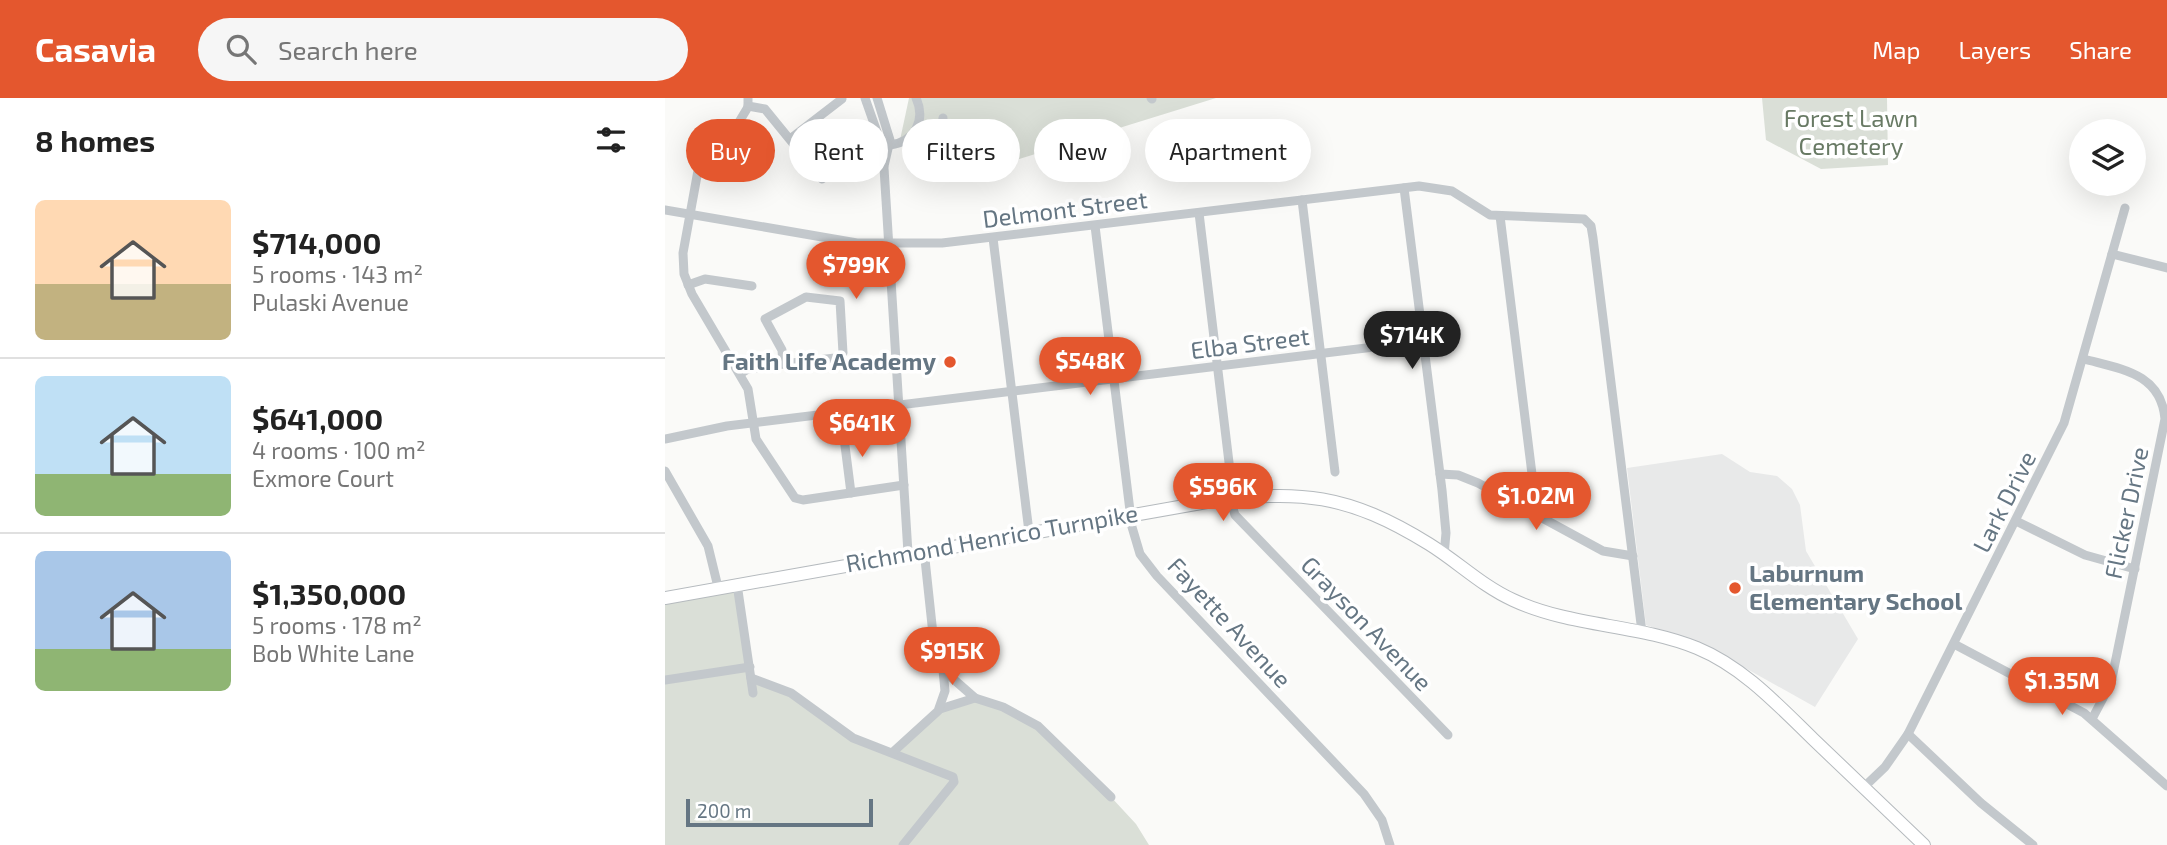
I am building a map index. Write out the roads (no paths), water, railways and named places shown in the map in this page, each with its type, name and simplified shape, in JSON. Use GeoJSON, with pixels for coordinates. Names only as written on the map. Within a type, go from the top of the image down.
{"type":"FeatureCollection","features":[{"type":"Feature","properties":{"kind":"main road","name":"Richmond Henrico Turnpike"},"geometry":{"type":"LineString","coordinates":[[665,598],[1131,515],[1230,499],[1302,495],[1349,505],[1394,523],[1486,586],[1517,602],[1574,620],[1642,632],[1696,648],[1738,671],[1924,845]]}},
{"type":"Feature","properties":{"kind":"street"},"geometry":{"type":"LineString","coordinates":[[865,98],[872,119]]}},
{"type":"Feature","properties":{"kind":"street"},"geometry":{"type":"LineString","coordinates":[[877,98],[890,145],[888,153]]}},
{"type":"Feature","properties":{"kind":"street"},"geometry":{"type":"LineString","coordinates":[[890,145],[904,142],[916,131],[921,113],[916,98]]}},
{"type":"Feature","properties":{"kind":"street"},"geometry":{"type":"LineString","coordinates":[[816,119],[842,99]]}},
{"type":"Feature","properties":{"kind":"street"},"geometry":{"type":"LineString","coordinates":[[789,138],[765,109],[748,102],[739,122],[699,165],[683,253],[688,285],[751,396],[756,439],[795,498],[803,500],[904,485]]}},
{"type":"Feature","properties":{"kind":"street"},"geometry":{"type":"LineString","coordinates":[[885,182],[908,553]]}},
{"type":"Feature","properties":{"kind":"street"},"geometry":{"type":"LineString","coordinates":[[1404,188],[1440,474],[1446,533],[1444,555]]}},
{"type":"Feature","properties":{"kind":"street","name":"Delmont Street"},"geometry":{"type":"LineString","coordinates":[[665,210],[856,243],[993,238],[1404,188],[1441,188],[1462,196],[1486,213],[1500,216],[1579,218],[1588,222],[1593,238],[1633,556]]}},
{"type":"Feature","properties":{"kind":"street"},"geometry":{"type":"LineString","coordinates":[[1302,200],[1335,472]]}},
{"type":"Feature","properties":{"kind":"street","name":"Lark Drive"},"geometry":{"type":"LineString","coordinates":[[1864,787],[1885,767],[1908,734],[2064,423],[2125,208]]}},
{"type":"Feature","properties":{"kind":"street","name":"Grayson Avenue"},"geometry":{"type":"LineString","coordinates":[[1199,213],[1231,480],[1230,499],[1235,515],[1448,735]]}},
{"type":"Feature","properties":{"kind":"street"},"geometry":{"type":"LineString","coordinates":[[1500,216],[1531,474],[1522,507]]}},
{"type":"Feature","properties":{"kind":"street","name":"Fayette Avenue"},"geometry":{"type":"LineString","coordinates":[[1095,226],[1137,547],[1143,558],[1364,794],[1382,820],[1390,845]]}},
{"type":"Feature","properties":{"kind":"street"},"geometry":{"type":"LineString","coordinates":[[993,238],[1028,532]]}},
{"type":"Feature","properties":{"kind":"street"},"geometry":{"type":"LineString","coordinates":[[2112,254],[2167,268]]}},
{"type":"Feature","properties":{"kind":"street"},"geometry":{"type":"LineString","coordinates":[[688,285],[705,279],[752,286]]}},
{"type":"Feature","properties":{"kind":"street"},"geometry":{"type":"LineString","coordinates":[[740,374],[753,368],[835,358],[843,353],[840,301],[806,297],[765,319],[782,350],[783,364]]}},
{"type":"Feature","properties":{"kind":"street","name":"Elba Street"},"geometry":{"type":"LineString","coordinates":[[665,439],[678,434],[754,423],[1423,341]]}},
{"type":"Feature","properties":{"kind":"street","name":"Flicker Drive"},"geometry":{"type":"LineString","coordinates":[[2084,359],[2145,378],[2160,396],[2165,425],[2111,683],[2092,719]]}},
{"type":"Feature","properties":{"kind":"street"},"geometry":{"type":"LineString","coordinates":[[843,430],[851,493]]}},
{"type":"Feature","properties":{"kind":"street"},"geometry":{"type":"LineString","coordinates":[[665,471],[708,546],[718,587]]}},
{"type":"Feature","properties":{"kind":"street"},"geometry":{"type":"LineString","coordinates":[[1440,474],[1464,477],[1603,551],[1633,556],[1642,632]]}},
{"type":"Feature","properties":{"kind":"street"},"geometry":{"type":"LineString","coordinates":[[2016,521],[2085,555],[2135,569]]}},
{"type":"Feature","properties":{"kind":"street"},"geometry":{"type":"LineString","coordinates":[[924,550],[935,653],[943,670],[945,691],[939,709]]}},
{"type":"Feature","properties":{"kind":"street"},"geometry":{"type":"LineString","coordinates":[[737,584],[753,693]]}},
{"type":"Feature","properties":{"kind":"street"},"geometry":{"type":"LineString","coordinates":[[1954,644],[2049,692],[2092,719],[2167,786]]}},
{"type":"Feature","properties":{"kind":"street"},"geometry":{"type":"LineString","coordinates":[[665,680],[750,667]]}},
{"type":"Feature","properties":{"kind":"street"},"geometry":{"type":"LineString","coordinates":[[943,670],[975,698],[1003,707],[1038,726],[1111,797]]}},
{"type":"Feature","properties":{"kind":"street"},"geometry":{"type":"LineString","coordinates":[[751,678],[791,693],[847,735],[942,770],[955,780],[903,845]]}},
{"type":"Feature","properties":{"kind":"street"},"geometry":{"type":"LineString","coordinates":[[893,752],[939,709],[954,702],[975,698]]}},
{"type":"Feature","properties":{"kind":"street"},"geometry":{"type":"LineString","coordinates":[[1908,734],[1981,803],[2033,845]]}},
{"type":"Feature","properties":{"kind":"place","name":"Faith Life Academy"},"geometry":{"type":"Point","coordinates":[950,362]}},
{"type":"Feature","properties":{"kind":"place","name":"Laburnum Elementary School"},"geometry":{"type":"Point","coordinates":[1735,588]}},
{"type":"Feature","properties":{"kind":"park label","name":"Forest Lawn Cemetery"},"geometry":{"type":"Point","coordinates":[1851,133]}}]}
